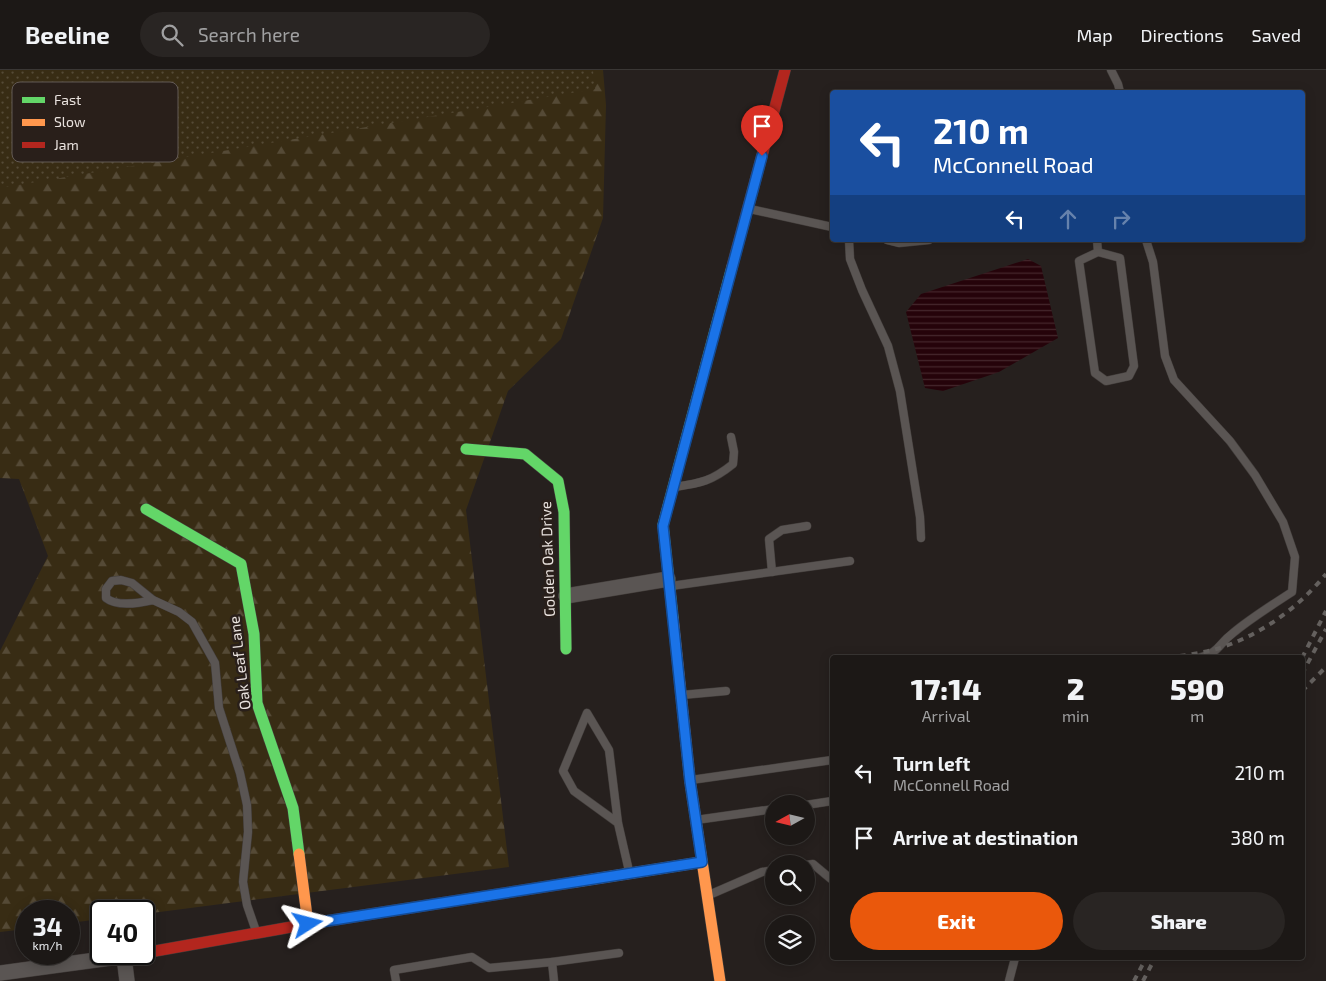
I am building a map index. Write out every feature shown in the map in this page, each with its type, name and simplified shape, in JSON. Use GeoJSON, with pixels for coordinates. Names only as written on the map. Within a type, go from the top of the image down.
{"type":"FeatureCollection","features":[{"type":"Feature","properties":{"kind":"street"},"geometry":{"type":"LineString","coordinates":[[720,981],[690,781],[663,526],[785,70]]}},
{"type":"Feature","properties":{"kind":"street","name":"Golden Oak Drive"},"geometry":{"type":"LineString","coordinates":[[466,449],[525,454],[558,481],[564,512],[566,649]]}},
{"type":"Feature","properties":{"kind":"street","name":"Oak Leaf Lane"},"geometry":{"type":"LineString","coordinates":[[146,509],[241,564],[254,634],[257,703],[293,808],[308,924]]}},
{"type":"Feature","properties":{"kind":"street"},"geometry":{"type":"LineString","coordinates":[[566,596],[668,583]]}},
{"type":"Feature","properties":{"kind":"street"},"geometry":{"type":"LineString","coordinates":[[155,951],[308,924],[702,862]]}},
{"type":"Feature","properties":{"kind":"street"},"geometry":{"type":"LineString","coordinates":[[0,974],[90,962]]}},
{"type":"Feature","properties":{"kind":"street"},"geometry":{"type":"LineString","coordinates":[[125,965],[127,981]]}},
{"type":"Feature","properties":{"kind":"lane"},"geometry":{"type":"LineString","coordinates":[[1111,70],[1120,90]]}},
{"type":"Feature","properties":{"kind":"lane"},"geometry":{"type":"LineString","coordinates":[[748,208],[830,227]]}},
{"type":"Feature","properties":{"kind":"lane"},"geometry":{"type":"LineString","coordinates":[[849,242],[850,259],[888,346],[900,391],[920,517],[921,538]]}},
{"type":"Feature","properties":{"kind":"lane"},"geometry":{"type":"LineString","coordinates":[[895,242],[909,242]]}},
{"type":"Feature","properties":{"kind":"lane"},"geometry":{"type":"LineString","coordinates":[[1097,242],[1098,252]]}},
{"type":"Feature","properties":{"kind":"lane"},"geometry":{"type":"LineString","coordinates":[[1147,242],[1153,262],[1165,356],[1174,380],[1230,441],[1255,475],[1283,522],[1295,557],[1292,592],[1231,634],[1220,648],[1208,655]]}},
{"type":"Feature","properties":{"kind":"lane"},"geometry":{"type":"LineString","coordinates":[[1098,252],[1120,258],[1134,366],[1129,376],[1106,381],[1095,373],[1080,261],[1098,252]]}},
{"type":"Feature","properties":{"kind":"lane"},"geometry":{"type":"LineString","coordinates":[[673,488],[705,482],[720,475],[732,464],[734,452],[731,437]]}},
{"type":"Feature","properties":{"kind":"lane"},"geometry":{"type":"LineString","coordinates":[[772,572],[769,539],[782,530],[807,526]]}},
{"type":"Feature","properties":{"kind":"lane"},"geometry":{"type":"LineString","coordinates":[[668,583],[850,562]]}},
{"type":"Feature","properties":{"kind":"lane"},"geometry":{"type":"LineString","coordinates":[[153,600],[125,603],[110,601],[106,598],[106,589],[112,581],[122,580],[132,583],[153,600],[168,605],[179,612],[192,622],[215,663],[219,708],[240,773],[247,805],[248,832],[243,882],[247,905],[257,933]]}},
{"type":"Feature","properties":{"kind":"lane"},"geometry":{"type":"LineString","coordinates":[[682,695],[726,691]]}},
{"type":"Feature","properties":{"kind":"lane"},"geometry":{"type":"LineString","coordinates":[[618,823],[574,791],[564,770],[587,713],[609,750],[618,823],[629,874]]}},
{"type":"Feature","properties":{"kind":"lane"},"geometry":{"type":"LineString","coordinates":[[690,781],[830,760]]}},
{"type":"Feature","properties":{"kind":"lane"},"geometry":{"type":"LineString","coordinates":[[815,804],[830,801]]}},
{"type":"Feature","properties":{"kind":"lane"},"geometry":{"type":"LineString","coordinates":[[696,820],[765,810]]}},
{"type":"Feature","properties":{"kind":"lane"},"geometry":{"type":"LineString","coordinates":[[815,866],[830,878]]}},
{"type":"Feature","properties":{"kind":"lane"},"geometry":{"type":"LineString","coordinates":[[707,896],[765,872]]}},
{"type":"Feature","properties":{"kind":"lane"},"geometry":{"type":"LineString","coordinates":[[396,981],[394,970],[472,957],[489,968],[619,953]]}},
{"type":"Feature","properties":{"kind":"lane"},"geometry":{"type":"LineString","coordinates":[[1008,981],[1014,960]]}},
{"type":"Feature","properties":{"kind":"lane"},"geometry":{"type":"LineString","coordinates":[[552,962],[554,981]]}},
{"type":"Feature","properties":{"kind":"green space"},"geometry":{"type":"Polygon","coordinates":[[[0,70],[603,70],[606,105],[603,218],[561,339],[508,391],[466,510],[509,867],[155,913],[155,900],[90,900],[90,920],[80,922],[80,900],[15,900],[15,930],[0,932],[0,651],[48,556],[19,479],[0,478],[0,70]]]}},
{"type":"Feature","properties":{"kind":"green space"},"geometry":{"type":"Polygon","coordinates":[[[0,70],[593,70],[595,89],[178,158],[178,82],[12,82],[12,162],[156,162],[0,188],[0,70]]]}},
{"type":"Feature","properties":{"kind":"shaded area"},"geometry":{"type":"Polygon","coordinates":[[[1028,259],[1041,266],[1058,338],[999,372],[943,391],[925,388],[906,312],[921,294],[1028,259]]]}},
{"type":"Feature","properties":{"kind":"railway"},"geometry":{"type":"LineString","coordinates":[[1188,655],[1220,648],[1265,627],[1304,598],[1326,574]]}},
{"type":"Feature","properties":{"kind":"railway"},"geometry":{"type":"LineString","coordinates":[[1304,655],[1326,611]]}},
{"type":"Feature","properties":{"kind":"railway"},"geometry":{"type":"LineString","coordinates":[[1305,668],[1326,629]]}},
{"type":"Feature","properties":{"kind":"railway"},"geometry":{"type":"LineString","coordinates":[[1305,688],[1326,667]]}},
{"type":"Feature","properties":{"kind":"railway"},"geometry":{"type":"LineString","coordinates":[[1134,981],[1145,960]]}},
{"type":"Feature","properties":{"kind":"railway"},"geometry":{"type":"LineString","coordinates":[[1143,981],[1154,960]]}},
{"type":"Feature","properties":{"kind":"traffic: fast"},"geometry":{"type":"LineString","coordinates":[[673,618],[663,525],[732,267]]}},
{"type":"Feature","properties":{"kind":"traffic: fast"},"geometry":{"type":"LineString","coordinates":[[466,449],[525,454],[558,481],[564,512],[566,649]]}},
{"type":"Feature","properties":{"kind":"traffic: fast"},"geometry":{"type":"LineString","coordinates":[[146,509],[241,564],[254,634],[257,703],[293,808],[299,854]]}},
{"type":"Feature","properties":{"kind":"traffic: slow"},"geometry":{"type":"LineString","coordinates":[[673,618],[690,781],[720,981]]}},
{"type":"Feature","properties":{"kind":"traffic: slow"},"geometry":{"type":"LineString","coordinates":[[299,854],[308,924]]}},
{"type":"Feature","properties":{"kind":"traffic: slow"},"geometry":{"type":"LineString","coordinates":[[575,882],[702,862]]}},
{"type":"Feature","properties":{"kind":"traffic: jam"},"geometry":{"type":"LineString","coordinates":[[732,267],[785,70]]}},
{"type":"Feature","properties":{"kind":"traffic: jam"},"geometry":{"type":"LineString","coordinates":[[155,951],[308,924],[575,882]]}},
{"type":"Feature","properties":{"kind":"route"},"geometry":{"type":"LineString","coordinates":[[308,924],[702,862],[690,781],[663,526],[762,156]]}}]}
